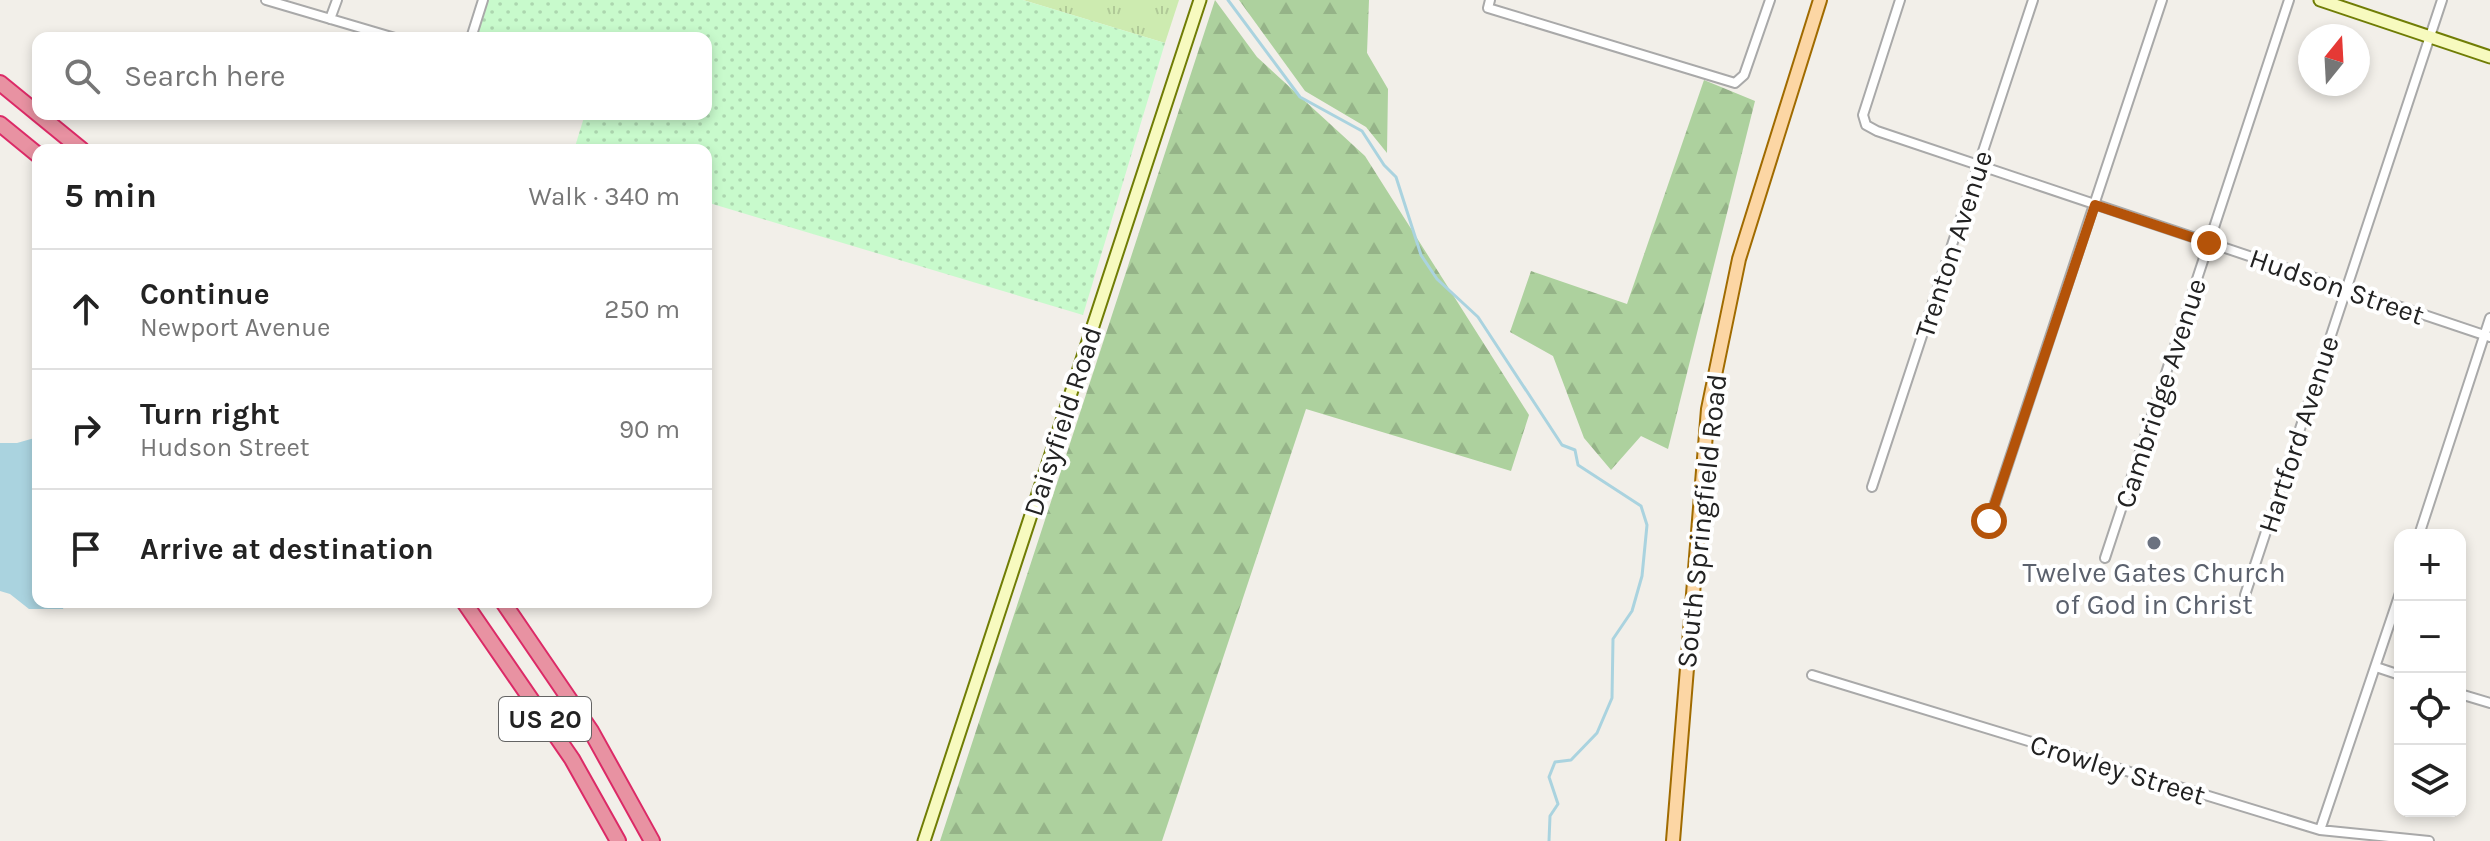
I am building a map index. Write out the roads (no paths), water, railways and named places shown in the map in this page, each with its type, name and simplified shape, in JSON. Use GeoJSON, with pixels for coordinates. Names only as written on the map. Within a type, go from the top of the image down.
{"type":"FeatureCollection","features":[{"type":"Feature","properties":{"kind":"highway"},"geometry":{"type":"LineString","coordinates":[[0,83],[32,109]]}},
{"type":"Feature","properties":{"kind":"highway"},"geometry":{"type":"LineString","coordinates":[[45,120],[75,144]]}},
{"type":"Feature","properties":{"kind":"highway"},"geometry":{"type":"LineString","coordinates":[[0,124],[32,150]]}},
{"type":"Feature","properties":{"kind":"highway","name":"US 20"},"geometry":{"type":"LineString","coordinates":[[468,608],[572,759],[618,841]]}},
{"type":"Feature","properties":{"kind":"highway","name":"US 20"},"geometry":{"type":"LineString","coordinates":[[507,608],[591,731],[652,841]]}},
{"type":"Feature","properties":{"kind":"main road","name":"South Springfield Road"},"geometry":{"type":"LineString","coordinates":[[1673,841],[1708,409],[1739,259],[1820,0]]}},
{"type":"Feature","properties":{"kind":"street"},"geometry":{"type":"LineString","coordinates":[[266,0],[374,32]]}},
{"type":"Feature","properties":{"kind":"street"},"geometry":{"type":"LineString","coordinates":[[330,19],[337,0]]}},
{"type":"Feature","properties":{"kind":"street"},"geometry":{"type":"LineString","coordinates":[[473,32],[483,0]]}},
{"type":"Feature","properties":{"kind":"street","name":"Daisyfield Road"},"geometry":{"type":"LineString","coordinates":[[924,841],[1200,0]]}},
{"type":"Feature","properties":{"kind":"street"},"geometry":{"type":"LineString","coordinates":[[1489,4],[1735,83],[1744,75],[1770,0]]}},
{"type":"Feature","properties":{"kind":"street","name":"Hudson Street"},"geometry":{"type":"LineString","coordinates":[[1900,0],[1863,115],[1866,125],[1979,166],[2487,336]]}},
{"type":"Feature","properties":{"kind":"street","name":"Trenton Avenue"},"geometry":{"type":"LineString","coordinates":[[1872,487],[2033,0]]}},
{"type":"Feature","properties":{"kind":"street"},"geometry":{"type":"LineString","coordinates":[[1989,521],[2162,0]]}},
{"type":"Feature","properties":{"kind":"street","name":"Cambridge Avenue"},"geometry":{"type":"LineString","coordinates":[[2105,558],[2289,0]]}},
{"type":"Feature","properties":{"kind":"street"},"geometry":{"type":"LineString","coordinates":[[2320,0],[2490,57]]}},
{"type":"Feature","properties":{"kind":"street","name":"Hartford Avenue"},"geometry":{"type":"LineString","coordinates":[[2245,595],[2442,0]]}},
{"type":"Feature","properties":{"kind":"street"},"geometry":{"type":"LineString","coordinates":[[2421,529],[2487,336],[2490,318]]}},
{"type":"Feature","properties":{"kind":"street"},"geometry":{"type":"LineString","coordinates":[[2320,830],[2397,601]]}},
{"type":"Feature","properties":{"kind":"street"},"geometry":{"type":"LineString","coordinates":[[2376,667],[2394,673]]}},
{"type":"Feature","properties":{"kind":"street","name":"Crowley Street"},"geometry":{"type":"LineString","coordinates":[[1812,675],[2320,830],[2429,841]]}},
{"type":"Feature","properties":{"kind":"street"},"geometry":{"type":"LineString","coordinates":[[2466,696],[2490,703]]}},
{"type":"Feature","properties":{"kind":"water"},"geometry":{"type":"Polygon","coordinates":[[[32,439],[32,608],[63,609],[29,609],[10,594],[0,591],[0,443],[32,439]]]}},
{"type":"Feature","properties":{"kind":"waterway"},"geometry":{"type":"LineString","coordinates":[[1228,0],[1300,97],[1362,131],[1384,165],[1396,177],[1421,255],[1437,279],[1478,317],[1562,445],[1575,450],[1578,465],[1641,506],[1647,525],[1642,576],[1632,611],[1613,639],[1612,698],[1597,733],[1571,760],[1555,762],[1549,777],[1558,804],[1550,816],[1549,841]]}},
{"type":"Feature","properties":{"kind":"place","name":"Twelve Gates Church of God in Christ"},"geometry":{"type":"Point","coordinates":[2154,543]}}]}
